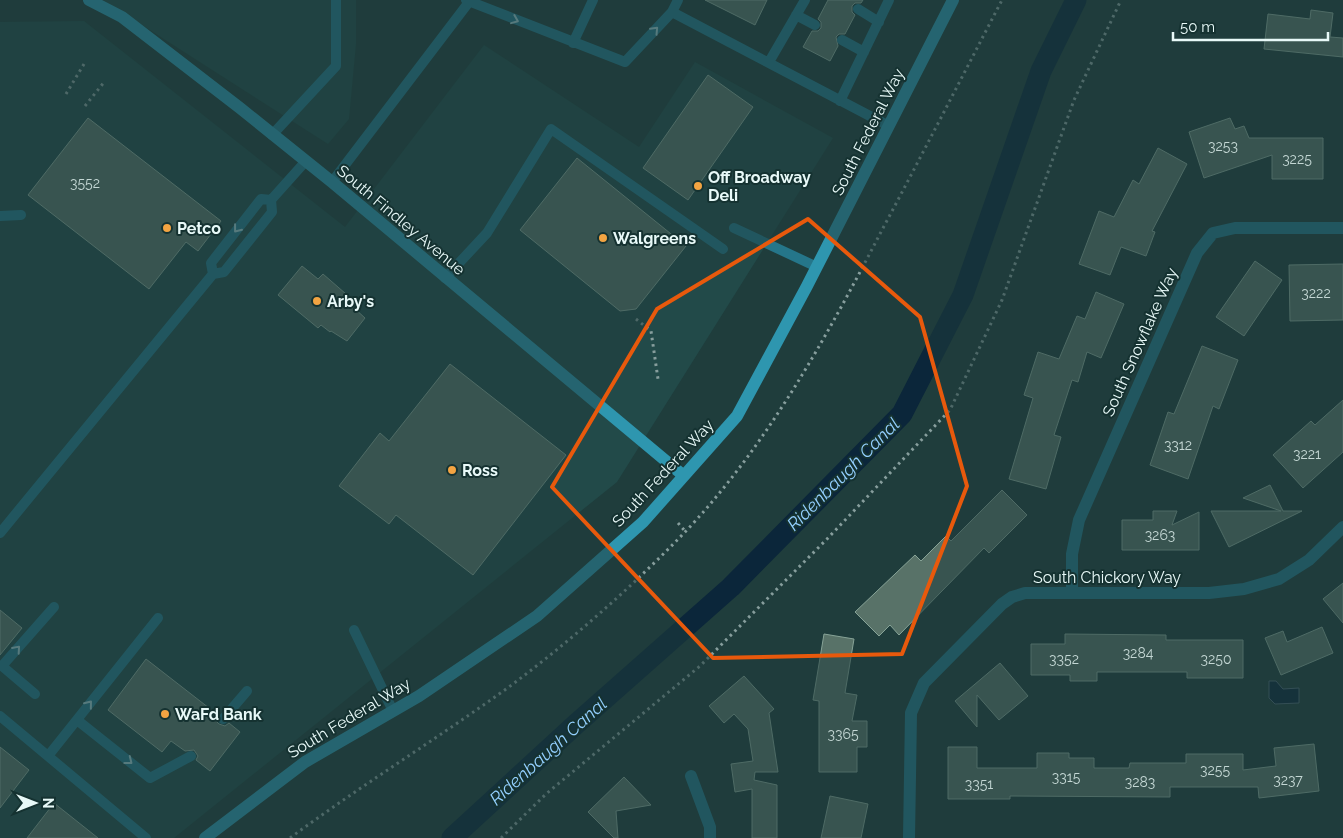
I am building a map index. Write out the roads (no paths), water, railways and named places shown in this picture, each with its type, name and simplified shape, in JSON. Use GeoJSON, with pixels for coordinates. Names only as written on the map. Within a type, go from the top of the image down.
{"type":"FeatureCollection","features":[{"type":"Feature","properties":{"kind":"main road","name":"South Findley Avenue"},"geometry":{"type":"LineString","coordinates":[[90,0],[122,16],[332,182],[684,476]]}},
{"type":"Feature","properties":{"kind":"main road","name":"South Federal Way"},"geometry":{"type":"LineString","coordinates":[[205,838],[305,762],[419,696],[537,616],[643,522],[736,416],[817,267],[954,0]]}},
{"type":"Feature","properties":{"kind":"street","name":"South Snowflake Way"},"geometry":{"type":"LineString","coordinates":[[1072,592],[1072,554],[1080,520],[1197,253],[1213,233],[1235,228],[1343,228]]}},
{"type":"Feature","properties":{"kind":"street","name":"South Chickory Way"},"geometry":{"type":"LineString","coordinates":[[909,838],[911,713],[924,683],[1002,604],[1012,597],[1024,593],[1209,593],[1244,589],[1279,579],[1309,560],[1343,527]]}},
{"type":"Feature","properties":{"kind":"street"},"geometry":{"type":"LineString","coordinates":[[691,776],[710,827],[710,838]]}},
{"type":"Feature","properties":{"kind":"lane"},"geometry":{"type":"LineString","coordinates":[[272,135],[336,66],[336,0]]}},
{"type":"Feature","properties":{"kind":"lane"},"geometry":{"type":"LineString","coordinates":[[573,42],[594,0]]}},
{"type":"Feature","properties":{"kind":"lane"},"geometry":{"type":"LineString","coordinates":[[332,182],[468,1],[625,62],[672,12],[678,0]]}},
{"type":"Feature","properties":{"kind":"lane"},"geometry":{"type":"LineString","coordinates":[[769,62],[804,0]]}},
{"type":"Feature","properties":{"kind":"lane"},"geometry":{"type":"LineString","coordinates":[[840,101],[889,0]]}},
{"type":"Feature","properties":{"kind":"lane"},"geometry":{"type":"LineString","coordinates":[[858,9],[879,22]]}},
{"type":"Feature","properties":{"kind":"lane"},"geometry":{"type":"LineString","coordinates":[[672,12],[889,126]]}},
{"type":"Feature","properties":{"kind":"lane"},"geometry":{"type":"LineString","coordinates":[[796,15],[815,25]]}},
{"type":"Feature","properties":{"kind":"lane"},"geometry":{"type":"LineString","coordinates":[[842,40],[864,52]]}},
{"type":"Feature","properties":{"kind":"lane"},"geometry":{"type":"LineString","coordinates":[[445,278],[487,234],[551,129],[724,249]]}},
{"type":"Feature","properties":{"kind":"lane"},"geometry":{"type":"LineString","coordinates":[[0,534],[213,274],[224,272],[272,212],[271,200],[305,162]]}},
{"type":"Feature","properties":{"kind":"lane"},"geometry":{"type":"LineString","coordinates":[[213,274],[211,263],[261,199],[271,200]]}},
{"type":"Feature","properties":{"kind":"lane"},"geometry":{"type":"LineString","coordinates":[[0,216],[21,216]]}},
{"type":"Feature","properties":{"kind":"lane"},"geometry":{"type":"LineString","coordinates":[[734,228],[817,267]]}},
{"type":"Feature","properties":{"kind":"lane"},"geometry":{"type":"LineString","coordinates":[[35,694],[2,666],[54,607]]}},
{"type":"Feature","properties":{"kind":"lane"},"geometry":{"type":"LineString","coordinates":[[48,756],[158,618]]}},
{"type":"Feature","properties":{"kind":"lane"},"geometry":{"type":"LineString","coordinates":[[354,630],[392,711]]}},
{"type":"Feature","properties":{"kind":"lane"},"geometry":{"type":"LineString","coordinates":[[223,719],[247,692]]}},
{"type":"Feature","properties":{"kind":"lane"},"geometry":{"type":"LineString","coordinates":[[0,716],[146,838]]}},
{"type":"Feature","properties":{"kind":"lane"},"geometry":{"type":"LineString","coordinates":[[77,720],[150,778],[191,756]]}},
{"type":"Feature","properties":{"kind":"waterway","name":"Ridenbaugh Canal"},"geometry":{"type":"LineString","coordinates":[[452,838],[575,725],[731,587],[902,414],[963,295],[1041,71],[1076,0]]}},
{"type":"Feature","properties":{"kind":"place","name":"Off Broadway Deli"},"geometry":{"type":"Point","coordinates":[698,186]}},
{"type":"Feature","properties":{"kind":"place","name":"Petco"},"geometry":{"type":"Point","coordinates":[167,228]}},
{"type":"Feature","properties":{"kind":"place","name":"Walgreens"},"geometry":{"type":"Point","coordinates":[603,238]}},
{"type":"Feature","properties":{"kind":"place","name":"Arby's"},"geometry":{"type":"Point","coordinates":[317,301]}},
{"type":"Feature","properties":{"kind":"place","name":"Ross"},"geometry":{"type":"Point","coordinates":[452,470]}},
{"type":"Feature","properties":{"kind":"place","name":"WaFd Bank"},"geometry":{"type":"Point","coordinates":[165,714]}}]}
